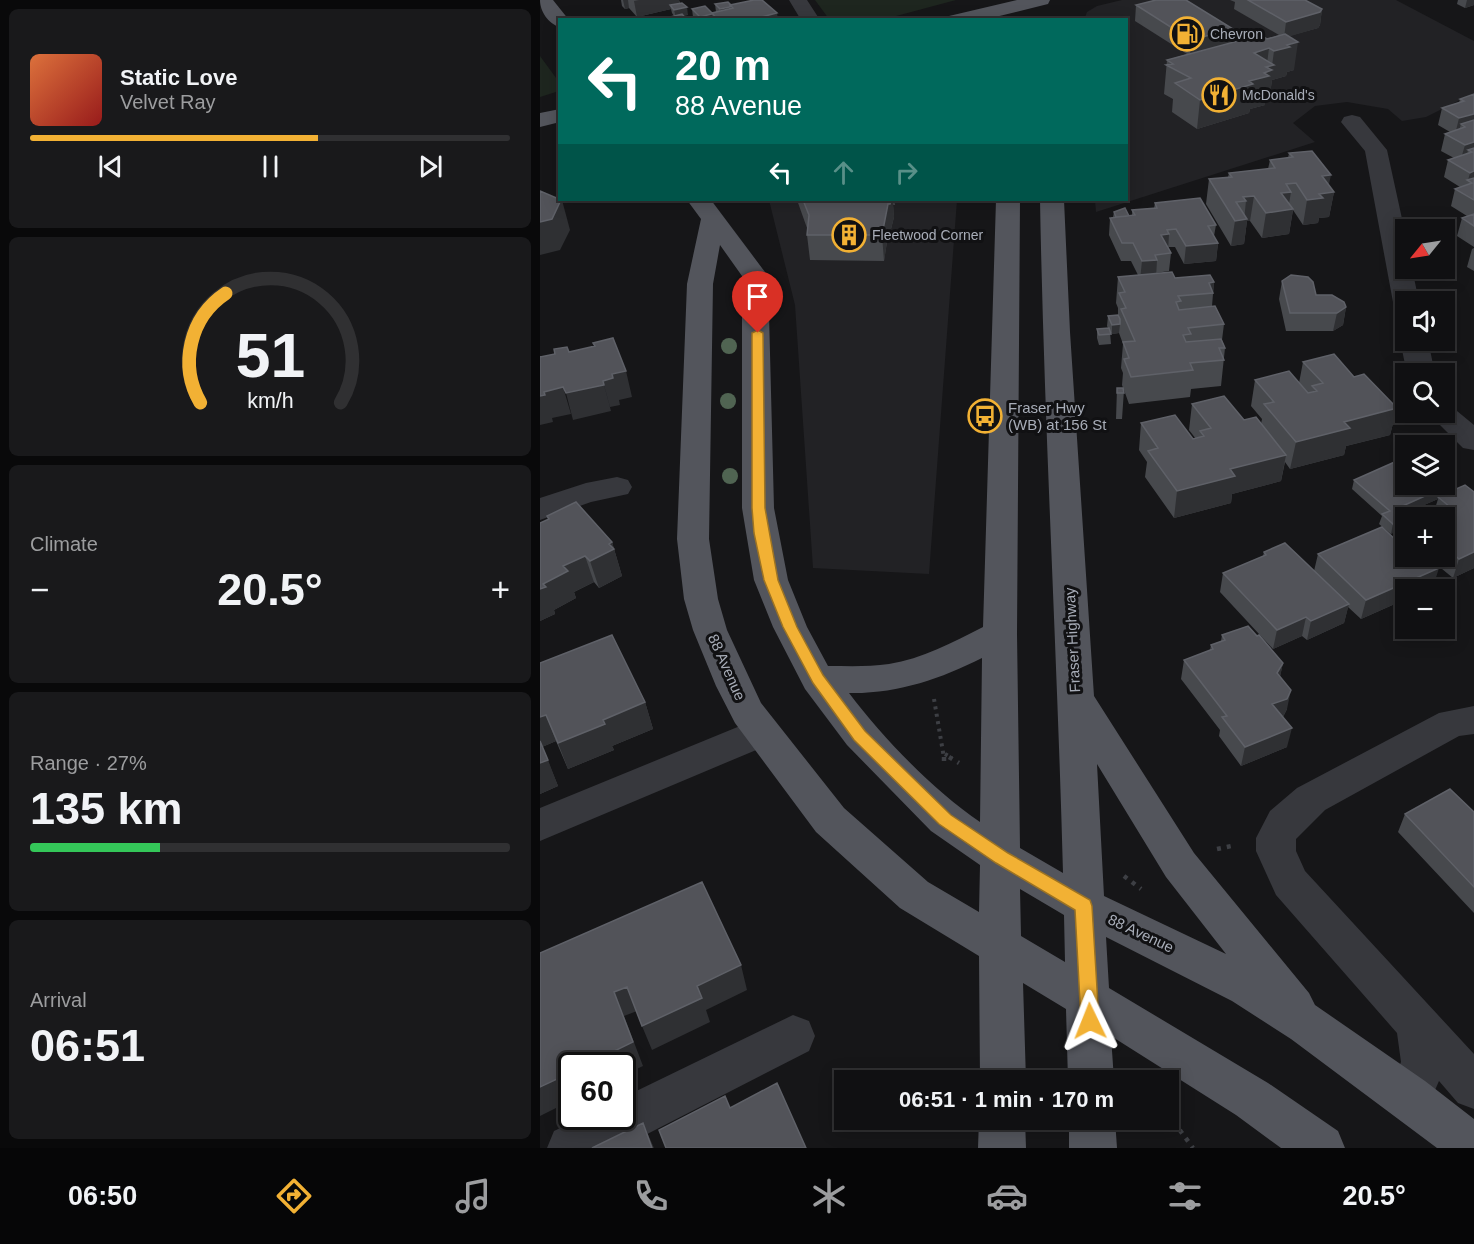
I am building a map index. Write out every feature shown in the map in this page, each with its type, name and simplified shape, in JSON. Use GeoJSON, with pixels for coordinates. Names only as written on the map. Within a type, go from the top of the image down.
{"type":"FeatureCollection","features":[{"type":"Feature","properties":{"kind":"main road"},"geometry":{"type":"LineString","coordinates":[[543,0],[558,19]]}},
{"type":"Feature","properties":{"kind":"main road"},"geometry":{"type":"LineString","coordinates":[[966,18],[1042,0],[1043,18]]}},
{"type":"Feature","properties":{"kind":"main road"},"geometry":{"type":"LineString","coordinates":[[540,120],[558,116]]}},
{"type":"Feature","properties":{"kind":"main road"},"geometry":{"type":"LineString","coordinates":[[1003,1070],[1000,948],[1002,858],[1000,634],[1008,201]]}},
{"type":"Feature","properties":{"kind":"main road","name":"Fraser Highway"},"geometry":{"type":"LineString","coordinates":[[1052,201],[1056,332],[1076,698],[1091,1070]]}},
{"type":"Feature","properties":{"kind":"main road","name":"88 Avenue"},"geometry":{"type":"LineString","coordinates":[[705,210],[755,276],[759,508],[761,533],[771,580],[790,627],[818,679],[860,735],[945,819],[1002,858],[1084,906],[1187,955],[1247,987],[1307,1024],[1409,1097],[1474,1148]]}},
{"type":"Feature","properties":{"kind":"main road","name":"88 Avenue"},"geometry":{"type":"LineString","coordinates":[[705,210],[700,284],[692,512],[693,549],[701,598],[710,630],[734,686],[762,732],[830,820],[914,895],[1089,999],[1252,1100],[1321,1148]]}},
{"type":"Feature","properties":{"kind":"main road"},"geometry":{"type":"LineString","coordinates":[[818,679],[886,678],[903,675],[928,668],[1000,634]]}},
{"type":"Feature","properties":{"kind":"main road"},"geometry":{"type":"LineString","coordinates":[[1076,698],[1180,865],[1307,1024]]}},
{"type":"Feature","properties":{"kind":"main road"},"geometry":{"type":"LineString","coordinates":[[1002,1130],[1002,1148]]}},
{"type":"Feature","properties":{"kind":"main road"},"geometry":{"type":"LineString","coordinates":[[1093,1130],[1094,1148]]}},
{"type":"Feature","properties":{"kind":"street"},"geometry":{"type":"LineString","coordinates":[[798,0],[810,18]]}},
{"type":"Feature","properties":{"kind":"street"},"geometry":{"type":"LineString","coordinates":[[1352,122],[1376,150],[1404,291]]}},
{"type":"Feature","properties":{"kind":"street"},"geometry":{"type":"LineString","coordinates":[[1454,423],[1474,441]]}},
{"type":"Feature","properties":{"kind":"street"},"geometry":{"type":"LineString","coordinates":[[540,509],[586,493],[617,487]]}},
{"type":"Feature","properties":{"kind":"street"},"geometry":{"type":"LineString","coordinates":[[1474,720],[1452,723],[1311,799],[1284,823],[1276,838],[1276,851],[1290,884],[1474,1087]]}},
{"type":"Feature","properties":{"kind":"street"},"geometry":{"type":"LineString","coordinates":[[540,825],[762,732]]}},
{"type":"Feature","properties":{"kind":"street"},"geometry":{"type":"LineString","coordinates":[[1409,1097],[1424,1063],[1418,1027]]}},
{"type":"Feature","properties":{"kind":"street"},"geometry":{"type":"LineString","coordinates":[[571,1148],[793,1036]]}},
{"type":"Feature","properties":{"kind":"path"},"geometry":{"type":"LineString","coordinates":[[932,692],[945,754],[965,767]]}},
{"type":"Feature","properties":{"kind":"path"},"geometry":{"type":"LineString","coordinates":[[1210,850],[1242,844]]}},
{"type":"Feature","properties":{"kind":"path"},"geometry":{"type":"LineString","coordinates":[[1124,875],[1140,886]]}},
{"type":"Feature","properties":{"kind":"path"},"geometry":{"type":"LineString","coordinates":[[1179,1127],[1193,1148]]}},
{"type":"Feature","properties":{"kind":"shaded area"},"geometry":{"type":"Polygon","coordinates":[[[815,0],[956,0],[889,18],[828,18],[815,0]]]}},
{"type":"Feature","properties":{"kind":"shaded area"},"geometry":{"type":"Polygon","coordinates":[[[1122,0],[1396,0],[1474,41],[1474,93],[1426,117],[1402,121],[1388,109],[1347,102],[1315,106],[1293,123],[1315,142],[1096,212],[1095,201],[1128,201],[1128,18],[1085,18],[1087,12],[1097,6],[1122,0]]]}},
{"type":"Feature","properties":{"kind":"shaded area"},"geometry":{"type":"Polygon","coordinates":[[[540,56],[558,81],[558,91],[540,97],[540,56]]]}},
{"type":"Feature","properties":{"kind":"shaded area"},"geometry":{"type":"Polygon","coordinates":[[[769,201],[957,201],[929,574],[813,568],[795,305],[769,201]]]}},
{"type":"Feature","properties":{"kind":"building"},"geometry":{"type":"Polygon","coordinates":[[[762,0],[777,13],[758,18],[716,18],[712,13],[733,8],[730,5],[762,0]]]}},
{"type":"Feature","properties":{"kind":"building"},"geometry":{"type":"Polygon","coordinates":[[[1156,0],[1186,0],[1233,29],[1191,40],[1136,5],[1156,0]]]}},
{"type":"Feature","properties":{"kind":"building"},"geometry":{"type":"Polygon","coordinates":[[[1248,0],[1305,0],[1322,9],[1320,12],[1286,22],[1248,0]]]}},
{"type":"Feature","properties":{"kind":"building"},"geometry":{"type":"Polygon","coordinates":[[[728,2],[730,7],[720,9],[715,4],[728,2]]]}},
{"type":"Feature","properties":{"kind":"building"},"geometry":{"type":"Polygon","coordinates":[[[682,3],[687,7],[674,10],[670,5],[682,3]]]}},
{"type":"Feature","properties":{"kind":"building"},"geometry":{"type":"Polygon","coordinates":[[[705,6],[712,14],[700,17],[692,9],[705,6]]]}},
{"type":"Feature","properties":{"kind":"building"},"geometry":{"type":"Polygon","coordinates":[[[682,14],[685,18],[666,18],[682,14]]]}},
{"type":"Feature","properties":{"kind":"building"},"geometry":{"type":"Polygon","coordinates":[[[1285,34],[1298,42],[1287,45],[1290,47],[1274,51],[1269,48],[1254,53],[1274,65],[1266,67],[1272,70],[1264,73],[1269,76],[1249,81],[1253,84],[1200,100],[1175,83],[1191,78],[1166,65],[1173,64],[1167,60],[1260,35],[1267,39],[1285,34]]]}},
{"type":"Feature","properties":{"kind":"building"},"geometry":{"type":"Polygon","coordinates":[[[1474,94],[1474,114],[1459,118],[1442,108],[1464,101],[1460,99],[1474,94]]]}},
{"type":"Feature","properties":{"kind":"building"},"geometry":{"type":"Polygon","coordinates":[[[1474,120],[1474,142],[1465,145],[1445,134],[1465,127],[1461,124],[1474,120]]]}},
{"type":"Feature","properties":{"kind":"building"},"geometry":{"type":"Polygon","coordinates":[[[1474,148],[1474,171],[1470,173],[1448,160],[1472,152],[1468,150],[1474,148]]]}},
{"type":"Feature","properties":{"kind":"building"},"geometry":{"type":"Polygon","coordinates":[[[1312,151],[1331,175],[1322,176],[1334,192],[1319,194],[1323,198],[1307,200],[1296,183],[1286,184],[1291,192],[1281,193],[1293,209],[1266,213],[1254,196],[1243,197],[1246,201],[1236,202],[1247,219],[1235,221],[1209,179],[1232,177],[1229,173],[1275,168],[1270,160],[1293,157],[1289,153],[1312,151]]]}},
{"type":"Feature","properties":{"kind":"building"},"geometry":{"type":"Polygon","coordinates":[[[1474,178],[1474,200],[1455,189],[1472,183],[1467,180],[1474,178]]]}},
{"type":"Feature","properties":{"kind":"building"},"geometry":{"type":"Polygon","coordinates":[[[540,191],[561,201],[552,219],[540,222],[540,191]]]}},
{"type":"Feature","properties":{"kind":"building"},"geometry":{"type":"Polygon","coordinates":[[[1200,198],[1216,225],[1208,226],[1218,243],[1186,246],[1176,229],[1167,230],[1169,234],[1161,235],[1171,253],[1155,255],[1157,260],[1142,261],[1133,243],[1122,243],[1110,218],[1135,215],[1132,210],[1157,208],[1155,203],[1200,198]]]}},
{"type":"Feature","properties":{"kind":"building"},"geometry":{"type":"Polygon","coordinates":[[[803,201],[891,201],[888,204],[882,235],[807,235],[809,215],[803,201]]]}},
{"type":"Feature","properties":{"kind":"building"},"geometry":{"type":"Polygon","coordinates":[[[1125,208],[1129,216],[1116,217],[1114,212],[1125,208]]]}},
{"type":"Feature","properties":{"kind":"building"},"geometry":{"type":"Polygon","coordinates":[[[1474,214],[1474,226],[1462,218],[1474,214]]]}},
{"type":"Feature","properties":{"kind":"building"},"geometry":{"type":"Polygon","coordinates":[[[1172,272],[1175,278],[1210,275],[1214,282],[1209,283],[1213,293],[1178,296],[1181,301],[1176,302],[1179,310],[1215,306],[1224,324],[1188,328],[1191,334],[1183,335],[1186,342],[1221,339],[1225,348],[1219,348],[1224,360],[1190,363],[1193,370],[1131,377],[1124,359],[1129,358],[1123,342],[1135,341],[1121,309],[1126,308],[1119,293],[1125,292],[1118,277],[1172,272]]]}},
{"type":"Feature","properties":{"kind":"building"},"geometry":{"type":"Polygon","coordinates":[[[1291,275],[1308,277],[1313,282],[1316,295],[1332,295],[1344,302],[1346,307],[1337,313],[1290,313],[1282,281],[1291,275]]]}},
{"type":"Feature","properties":{"kind":"building"},"geometry":{"type":"Polygon","coordinates":[[[1118,315],[1120,324],[1112,325],[1108,316],[1118,315]]]}},
{"type":"Feature","properties":{"kind":"building"},"geometry":{"type":"Polygon","coordinates":[[[1109,328],[1111,334],[1099,335],[1097,329],[1109,328]]]}},
{"type":"Feature","properties":{"kind":"building"},"geometry":{"type":"Polygon","coordinates":[[[613,338],[626,371],[612,374],[613,378],[603,381],[604,385],[566,393],[563,387],[544,392],[545,395],[540,396],[540,357],[555,354],[554,349],[567,347],[569,352],[595,346],[593,343],[613,338]]]}},
{"type":"Feature","properties":{"kind":"building"},"geometry":{"type":"Polygon","coordinates":[[[1334,354],[1354,377],[1364,374],[1395,409],[1344,422],[1350,428],[1296,442],[1264,404],[1274,402],[1255,380],[1289,371],[1308,393],[1317,391],[1312,386],[1323,383],[1303,362],[1334,354]]]}},
{"type":"Feature","properties":{"kind":"building"},"geometry":{"type":"Polygon","coordinates":[[[1117,388],[1123,388],[1124,393],[1117,393],[1117,388]]]}},
{"type":"Feature","properties":{"kind":"building"},"geometry":{"type":"Polygon","coordinates":[[[1224,396],[1244,420],[1256,417],[1286,455],[1230,469],[1235,476],[1177,491],[1148,451],[1158,448],[1141,423],[1175,415],[1193,439],[1204,436],[1200,431],[1211,428],[1192,404],[1224,396]]]}},
{"type":"Feature","properties":{"kind":"building"},"geometry":{"type":"Polygon","coordinates":[[[1395,462],[1395,495],[1427,495],[1400,507],[1395,507],[1395,523],[1393,524],[1382,514],[1390,511],[1354,480],[1395,462]]]}},
{"type":"Feature","properties":{"kind":"building"},"geometry":{"type":"Polygon","coordinates":[[[1465,485],[1474,492],[1474,552],[1459,559],[1455,556],[1455,507],[1450,507],[1438,497],[1455,495],[1455,489],[1465,485]]]}},
{"type":"Feature","properties":{"kind":"building"},"geometry":{"type":"Polygon","coordinates":[[[576,502],[612,542],[609,544],[614,549],[590,561],[585,556],[563,566],[568,571],[543,584],[546,587],[540,589],[540,523],[549,519],[547,516],[576,502]]]}},
{"type":"Feature","properties":{"kind":"building"},"geometry":{"type":"Polygon","coordinates":[[[1382,527],[1395,539],[1395,567],[1439,568],[1414,579],[1395,579],[1395,587],[1366,600],[1318,554],[1382,527]]]}},
{"type":"Feature","properties":{"kind":"building"},"geometry":{"type":"Polygon","coordinates":[[[1285,543],[1349,604],[1311,621],[1306,617],[1277,630],[1223,573],[1266,555],[1264,552],[1285,543]]]}},
{"type":"Feature","properties":{"kind":"building"},"geometry":{"type":"Polygon","coordinates":[[[1248,626],[1257,636],[1259,635],[1283,663],[1277,673],[1291,690],[1287,699],[1272,704],[1292,728],[1245,747],[1222,717],[1227,716],[1184,660],[1213,649],[1211,645],[1225,640],[1222,635],[1248,626]]]}},
{"type":"Feature","properties":{"kind":"building"},"geometry":{"type":"Polygon","coordinates":[[[612,635],[645,702],[603,720],[605,724],[558,743],[546,715],[540,717],[540,663],[612,635]]]}},
{"type":"Feature","properties":{"kind":"building"},"geometry":{"type":"Polygon","coordinates":[[[540,741],[548,760],[540,763],[540,741]]]}},
{"type":"Feature","properties":{"kind":"building"},"geometry":{"type":"Polygon","coordinates":[[[1450,789],[1474,812],[1474,887],[1405,814],[1450,789]]]}},
{"type":"Feature","properties":{"kind":"building"},"geometry":{"type":"Polygon","coordinates":[[[702,882],[741,965],[697,986],[702,998],[642,1026],[627,987],[614,992],[633,1042],[613,1052],[558,1052],[558,1079],[540,1087],[540,953],[702,882]]]}},
{"type":"Feature","properties":{"kind":"building"},"geometry":{"type":"Polygon","coordinates":[[[777,1083],[806,1148],[666,1148],[659,1130],[725,1096],[730,1108],[777,1083]]]}},
{"type":"Feature","properties":{"kind":"building"},"geometry":{"type":"Polygon","coordinates":[[[643,1123],[652,1148],[592,1148],[629,1130],[636,1130],[636,1126],[643,1123]]]}},
{"type":"Feature","properties":{"kind":"place","name":"Chevron"},"geometry":{"type":"Point","coordinates":[1187,34]}},
{"type":"Feature","properties":{"kind":"place","name":"McDonald's"},"geometry":{"type":"Point","coordinates":[1219,95]}},
{"type":"Feature","properties":{"kind":"place","name":"Fleetwood Corner"},"geometry":{"type":"Point","coordinates":[849,235]}},
{"type":"Feature","properties":{"kind":"place","name":"Fraser Hwy (WB) at 156 St"},"geometry":{"type":"Point","coordinates":[985,416]}},
{"type":"Feature","properties":{"kind":"route"},"geometry":{"type":"LineString","coordinates":[[758,333],[761,533],[771,580],[790,627],[818,679],[860,735],[945,819],[1002,858],[1084,906],[1090,1021]]}}]}
